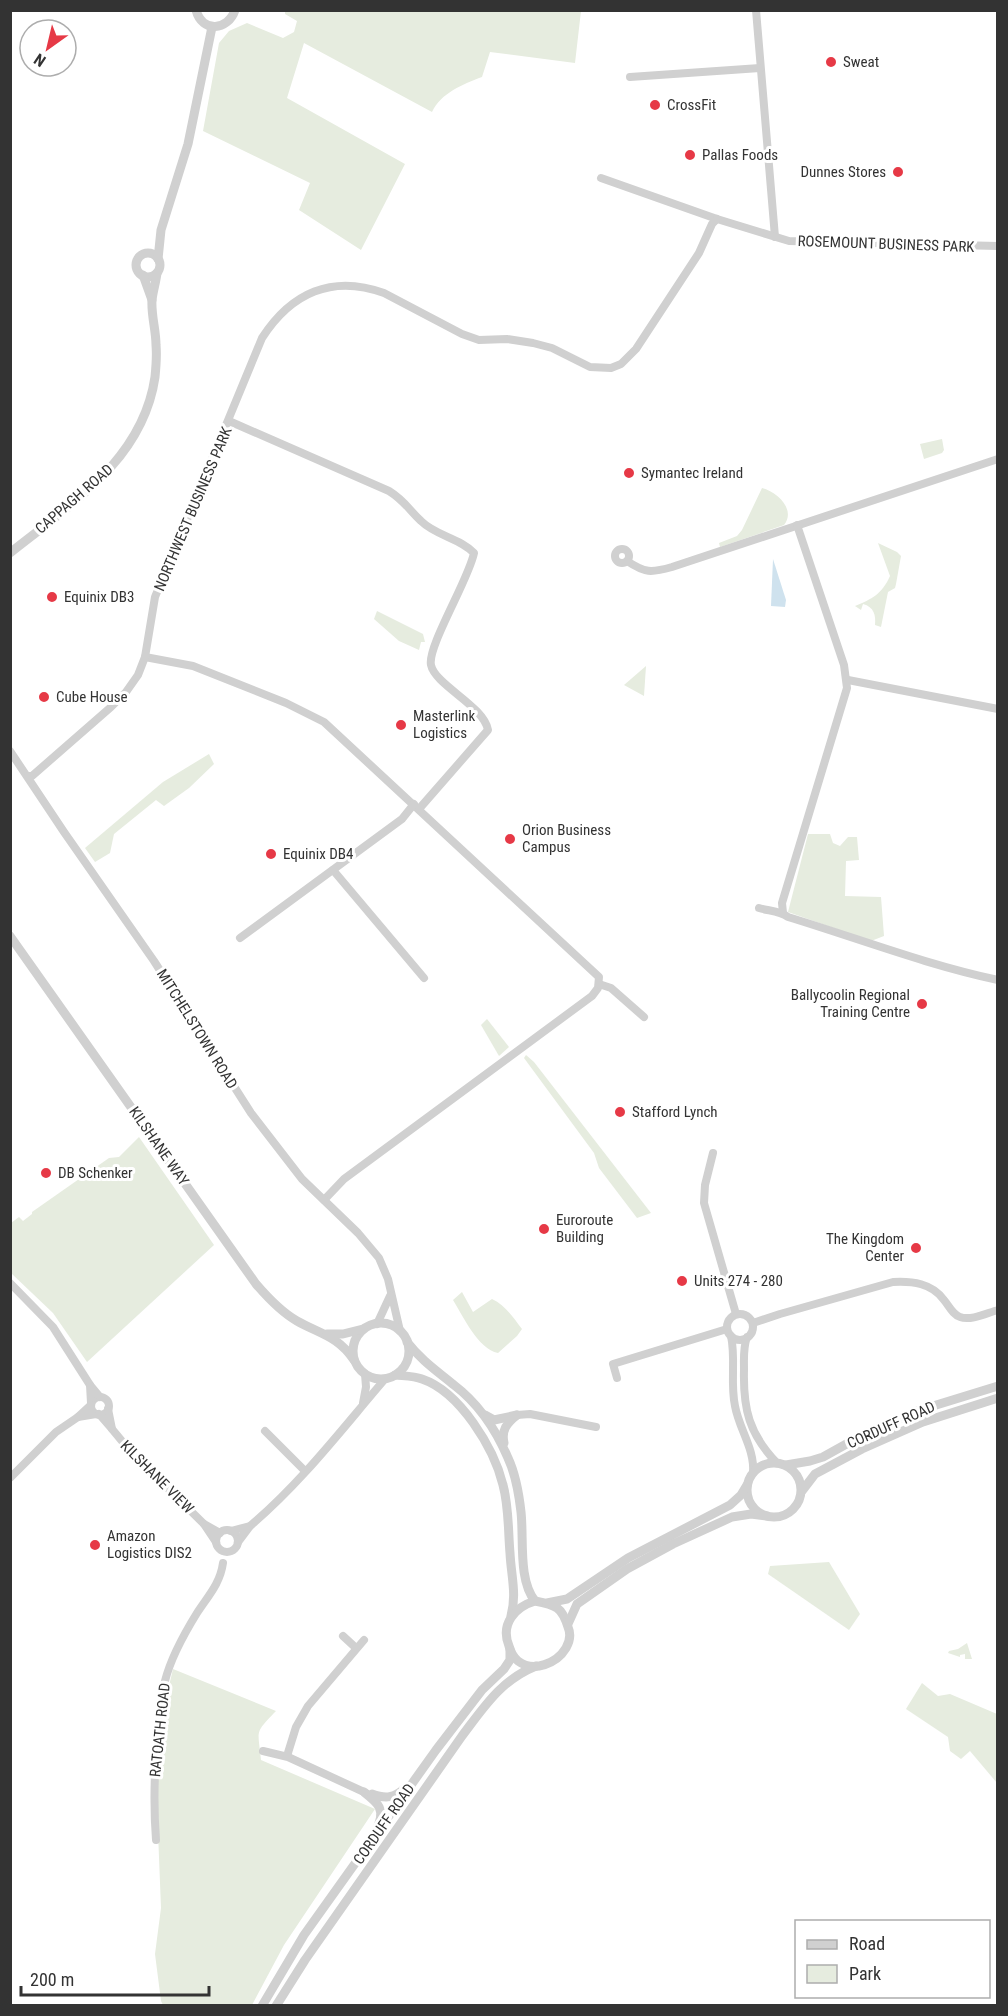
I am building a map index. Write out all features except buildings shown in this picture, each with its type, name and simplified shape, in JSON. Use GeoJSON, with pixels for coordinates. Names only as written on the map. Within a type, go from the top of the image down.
{"type":"FeatureCollection","features":[{"type":"Feature","properties":{"kind":"street"},"geometry":{"type":"LineString","coordinates":[[196,10],[201,21],[212,27],[223,26],[235,10]]}},
{"type":"Feature","properties":{"kind":"street"},"geometry":{"type":"LineString","coordinates":[[756,10],[774,237]]}},
{"type":"Feature","properties":{"kind":"street","name":"CAPPAGH ROAD"},"geometry":{"type":"LineString","coordinates":[[152,300],[160,266],[158,259],[161,230],[188,144],[212,27]]}},
{"type":"Feature","properties":{"kind":"street"},"geometry":{"type":"LineString","coordinates":[[630,77],[760,68]]}},
{"type":"Feature","properties":{"kind":"street","name":"ROSEMOUNT BUSINESS PARK"},"geometry":{"type":"LineString","coordinates":[[601,178],[717,219],[789,241],[998,246]]}},
{"type":"Feature","properties":{"kind":"street"},"geometry":{"type":"LineString","coordinates":[[229,421],[262,339],[278,315],[310,292],[331,286],[354,285],[371,288],[462,334],[479,340],[507,339],[533,343],[552,348],[590,367],[601,369],[621,364],[629,358],[642,340],[699,253],[712,224],[717,219]]}},
{"type":"Feature","properties":{"kind":"street","name":"CAPPAGH ROAD"},"geometry":{"type":"LineString","coordinates":[[10,553],[113,467],[142,424],[155,377],[156,346],[152,300],[144,275],[138,271],[136,264],[161,230]]}},
{"type":"Feature","properties":{"kind":"street"},"geometry":{"type":"LineString","coordinates":[[146,253],[153,254],[158,259]]}},
{"type":"Feature","properties":{"kind":"street"},"geometry":{"type":"LineString","coordinates":[[144,275],[150,276],[157,273]]}},
{"type":"Feature","properties":{"kind":"street","name":"NORTHWEST BUSINESS PARK"},"geometry":{"type":"LineString","coordinates":[[28,777],[37,766],[81,732],[126,692],[138,675],[145,657],[155,597],[229,421],[389,491],[403,500],[420,521],[435,531],[469,547],[474,553],[460,593],[432,653],[431,664],[439,677],[485,720],[488,730],[416,807]]}},
{"type":"Feature","properties":{"kind":"street"},"geometry":{"type":"LineString","coordinates":[[627,561],[640,569],[657,572],[998,459]]}},
{"type":"Feature","properties":{"kind":"street"},"geometry":{"type":"LineString","coordinates":[[783,913],[782,903],[845,700],[848,680],[797,525]]}},
{"type":"Feature","properties":{"kind":"street"},"geometry":{"type":"LineString","coordinates":[[145,657],[193,666],[314,716],[342,738],[598,977],[599,984],[592,996],[344,1179],[324,1200]]}},
{"type":"Feature","properties":{"kind":"street"},"geometry":{"type":"LineString","coordinates":[[848,680],[998,709]]}},
{"type":"Feature","properties":{"kind":"street","name":"MITCHELSTOWN ROAD"},"geometry":{"type":"LineString","coordinates":[[10,751],[154,961],[251,1113],[281,1154],[373,1250],[385,1270],[400,1332]]}},
{"type":"Feature","properties":{"kind":"street"},"geometry":{"type":"LineString","coordinates":[[240,938],[416,807]]}},
{"type":"Feature","properties":{"kind":"street"},"geometry":{"type":"LineString","coordinates":[[333,870],[424,978]]}},
{"type":"Feature","properties":{"kind":"street"},"geometry":{"type":"LineString","coordinates":[[759,908],[783,913],[788,917],[858,939],[998,980]]}},
{"type":"Feature","properties":{"kind":"street","name":"KILSHANE WAY"},"geometry":{"type":"LineString","coordinates":[[10,936],[256,1284],[282,1311],[297,1321],[327,1334],[348,1350],[354,1360]]}},
{"type":"Feature","properties":{"kind":"street"},"geometry":{"type":"LineString","coordinates":[[599,984],[611,988],[644,1017]]}},
{"type":"Feature","properties":{"kind":"street"},"geometry":{"type":"LineString","coordinates":[[713,1153],[705,1185],[704,1203],[736,1314]]}},
{"type":"Feature","properties":{"kind":"street"},"geometry":{"type":"LineString","coordinates":[[753,1323],[883,1284],[904,1281],[929,1287],[940,1295],[961,1318],[998,1310]]}},
{"type":"Feature","properties":{"kind":"street"},"geometry":{"type":"LineString","coordinates":[[10,1283],[53,1327],[90,1385],[99,1397],[107,1401],[108,1409],[104,1413],[78,1417]]}},
{"type":"Feature","properties":{"kind":"street"},"geometry":{"type":"LineString","coordinates":[[377,1324],[390,1296]]}},
{"type":"Feature","properties":{"kind":"street"},"geometry":{"type":"LineString","coordinates":[[547,1603],[567,1599],[628,1558],[730,1505],[741,1495],[753,1473],[754,1463],[735,1406],[734,1348],[729,1333],[730,1318],[736,1314],[748,1316],[753,1323],[744,1348],[744,1403],[757,1438],[767,1454],[798,1476],[801,1491],[798,1503],[790,1513],[778,1517],[751,1514],[732,1516],[673,1544],[627,1569],[576,1604],[568,1624]]}},
{"type":"Feature","properties":{"kind":"street"},"geometry":{"type":"LineString","coordinates":[[407,1341],[408,1358],[401,1371],[385,1379],[365,1374],[354,1360],[354,1344],[364,1329],[377,1324],[386,1324],[400,1332],[423,1361],[455,1385],[483,1413],[494,1420],[530,1414],[596,1427]]}},
{"type":"Feature","properties":{"kind":"street","name":"KILSHANE WAY"},"geometry":{"type":"LineString","coordinates":[[327,1334],[343,1334],[364,1329]]}},
{"type":"Feature","properties":{"kind":"street"},"geometry":{"type":"LineString","coordinates":[[617,1378],[613,1364],[729,1333],[739,1340],[747,1337]]}},
{"type":"Feature","properties":{"kind":"street"},"geometry":{"type":"LineString","coordinates":[[363,1405],[366,1387],[365,1374]]}},
{"type":"Feature","properties":{"kind":"street"},"geometry":{"type":"LineString","coordinates":[[395,1375],[422,1379],[448,1395],[471,1420],[492,1453],[503,1484],[515,1592],[506,1633],[510,1649],[517,1661],[524,1664],[536,1666],[560,1658],[569,1644],[570,1632],[566,1615],[547,1603],[535,1601],[521,1606],[511,1616]]}},
{"type":"Feature","properties":{"kind":"street"},"geometry":{"type":"LineString","coordinates":[[218,1546],[225,1551],[233,1550],[250,1526],[346,1427],[385,1379]]}},
{"type":"Feature","properties":{"kind":"street"},"geometry":{"type":"LineString","coordinates":[[90,1385],[92,1410],[98,1414]]}},
{"type":"Feature","properties":{"kind":"street","name":"CORDUFF ROAD"},"geometry":{"type":"LineString","coordinates":[[782,1464],[823,1457],[868,1432],[920,1410],[998,1386]]}},
{"type":"Feature","properties":{"kind":"street"},"geometry":{"type":"LineString","coordinates":[[10,1478],[56,1432],[78,1417],[99,1397]]}},
{"type":"Feature","properties":{"kind":"street","name":"CORDUFF ROAD"},"geometry":{"type":"LineString","coordinates":[[801,1491],[815,1474],[862,1449],[923,1422],[998,1398]]}},
{"type":"Feature","properties":{"kind":"street","name":"KILSHANE VIEW"},"geometry":{"type":"LineString","coordinates":[[108,1409],[112,1430]]}},
{"type":"Feature","properties":{"kind":"street"},"geometry":{"type":"LineString","coordinates":[[483,1413],[508,1458]]}},
{"type":"Feature","properties":{"kind":"street","name":"KILSHANE VIEW"},"geometry":{"type":"LineString","coordinates":[[98,1414],[131,1452],[204,1524],[218,1546]]}},
{"type":"Feature","properties":{"kind":"street"},"geometry":{"type":"LineString","coordinates":[[517,1415],[504,1430],[503,1435],[517,1485],[525,1580],[529,1594],[535,1601]]}},
{"type":"Feature","properties":{"kind":"street"},"geometry":{"type":"LineString","coordinates":[[265,1431],[305,1471]]}},
{"type":"Feature","properties":{"kind":"street"},"geometry":{"type":"LineString","coordinates":[[753,1473],[763,1465],[782,1464]]}},
{"type":"Feature","properties":{"kind":"street"},"geometry":{"type":"LineString","coordinates":[[747,1485],[749,1501],[753,1508],[767,1516]]}},
{"type":"Feature","properties":{"kind":"street","name":"KILSHANE VIEW"},"geometry":{"type":"LineString","coordinates":[[204,1524],[220,1533]]}},
{"type":"Feature","properties":{"kind":"street"},"geometry":{"type":"LineString","coordinates":[[223,1563],[218,1546],[220,1533],[250,1526]]}},
{"type":"Feature","properties":{"kind":"street"},"geometry":{"type":"LineString","coordinates":[[231,1531],[238,1542]]}},
{"type":"Feature","properties":{"kind":"street","name":"RATOATH ROAD"},"geometry":{"type":"LineString","coordinates":[[156,1840],[153,1809],[154,1765],[168,1668],[182,1640],[219,1581],[223,1563],[233,1550]]}},
{"type":"Feature","properties":{"kind":"street"},"geometry":{"type":"LineString","coordinates":[[343,1636],[356,1648]]}},
{"type":"Feature","properties":{"kind":"street"},"geometry":{"type":"LineString","coordinates":[[288,1756],[292,1738],[302,1715],[364,1640]]}},
{"type":"Feature","properties":{"kind":"street","name":"CORDUFF ROAD"},"geometry":{"type":"LineString","coordinates":[[262,2006],[304,1935],[432,1755],[471,1703],[504,1670],[510,1660],[510,1649]]}},
{"type":"Feature","properties":{"kind":"street","name":"CORDUFF ROAD"},"geometry":{"type":"LineString","coordinates":[[276,2006],[305,1960],[488,1702],[512,1677],[536,1666]]}},
{"type":"Feature","properties":{"kind":"street"},"geometry":{"type":"LineString","coordinates":[[263,1751],[288,1756],[364,1792],[386,1798],[398,1794],[432,1755]]}},
{"type":"Feature","properties":{"kind":"street"},"geometry":{"type":"LineString","coordinates":[[344,1881],[381,1819],[378,1803],[364,1792]]}},
{"type":"Feature","properties":{"kind":"green space"},"geometry":{"type":"Polygon","coordinates":[[[285,10],[581,11],[575,63],[490,52],[482,77],[447,94],[432,112],[304,43],[287,98],[405,164],[361,250],[299,210],[310,183],[203,131],[219,43],[229,31],[247,23],[283,38],[294,32],[297,21],[285,14],[285,10]]]}},
{"type":"Feature","properties":{"kind":"green space"},"geometry":{"type":"Polygon","coordinates":[[[942,439],[944,450],[942,453],[924,459],[920,444],[942,439]]]}},
{"type":"Feature","properties":{"kind":"green space"},"geometry":{"type":"Polygon","coordinates":[[[762,488],[774,493],[784,502],[788,513],[784,525],[720,547],[719,543],[737,536],[742,530],[762,488]]]}},
{"type":"Feature","properties":{"kind":"green space"},"geometry":{"type":"Polygon","coordinates":[[[878,543],[901,556],[895,588],[888,592],[881,627],[875,625],[875,615],[870,607],[863,604],[861,610],[855,606],[876,595],[890,576],[878,543]]]}},
{"type":"Feature","properties":{"kind":"green space"},"geometry":{"type":"Polygon","coordinates":[[[377,611],[423,634],[425,642],[421,642],[419,650],[399,641],[374,619],[377,611]]]}},
{"type":"Feature","properties":{"kind":"green space"},"geometry":{"type":"Polygon","coordinates":[[[646,666],[644,696],[624,685],[646,666]]]}},
{"type":"Feature","properties":{"kind":"green space"},"geometry":{"type":"Polygon","coordinates":[[[209,754],[214,764],[189,788],[164,806],[156,800],[114,834],[110,853],[95,862],[85,848],[163,782],[209,754]]]}},
{"type":"Feature","properties":{"kind":"green space"},"geometry":{"type":"Polygon","coordinates":[[[808,834],[830,834],[833,843],[840,846],[848,837],[857,837],[859,860],[846,861],[845,896],[881,897],[884,936],[871,941],[788,912],[808,834]]]}},
{"type":"Feature","properties":{"kind":"green space"},"geometry":{"type":"Polygon","coordinates":[[[487,1019],[509,1047],[499,1056],[481,1025],[487,1019]]]}},
{"type":"Feature","properties":{"kind":"green space"},"geometry":{"type":"Polygon","coordinates":[[[526,1055],[534,1062],[651,1213],[637,1218],[599,1168],[594,1153],[524,1058],[526,1055]]]}},
{"type":"Feature","properties":{"kind":"green space"},"geometry":{"type":"Polygon","coordinates":[[[139,1137],[214,1245],[87,1362],[53,1313],[11,1273],[11,1223],[19,1217],[23,1221],[32,1212],[109,1158],[119,1157],[139,1137]]]}},
{"type":"Feature","properties":{"kind":"green space"},"geometry":{"type":"Polygon","coordinates":[[[462,1292],[473,1312],[492,1299],[505,1308],[522,1329],[498,1353],[478,1339],[461,1314],[453,1300],[462,1292]]]}},
{"type":"Feature","properties":{"kind":"green space"},"geometry":{"type":"Polygon","coordinates":[[[829,1562],[860,1614],[849,1630],[768,1574],[770,1566],[829,1562]]]}},
{"type":"Feature","properties":{"kind":"green space"},"geometry":{"type":"Polygon","coordinates":[[[967,1643],[972,1659],[965,1659],[965,1654],[960,1657],[948,1653],[949,1651],[958,1649],[967,1643]]]}},
{"type":"Feature","properties":{"kind":"green space"},"geometry":{"type":"Polygon","coordinates":[[[173,1669],[276,1711],[259,1732],[261,1760],[375,1809],[284,1945],[252,2005],[163,2005],[161,2001],[155,1954],[161,1908],[157,1761],[164,1734],[168,1690],[173,1669]]]}},
{"type":"Feature","properties":{"kind":"green space"},"geometry":{"type":"Polygon","coordinates":[[[922,1683],[938,1696],[950,1694],[997,1714],[997,1783],[970,1751],[961,1759],[950,1751],[948,1737],[906,1709],[922,1683]]]}},
{"type":"Feature","properties":{"kind":"water"},"geometry":{"type":"Polygon","coordinates":[[[773,559],[786,600],[785,607],[771,606],[773,559]]]}},
{"type":"Feature","properties":{"kind":"place","name":"Sweat"},"geometry":{"type":"Point","coordinates":[831,62]}},
{"type":"Feature","properties":{"kind":"place","name":"CrossFit"},"geometry":{"type":"Point","coordinates":[655,105]}},
{"type":"Feature","properties":{"kind":"place","name":"Pallas Foods"},"geometry":{"type":"Point","coordinates":[690,155]}},
{"type":"Feature","properties":{"kind":"place","name":"Dunnes Stores"},"geometry":{"type":"Point","coordinates":[898,172]}},
{"type":"Feature","properties":{"kind":"place","name":"Symantec Ireland"},"geometry":{"type":"Point","coordinates":[629,473]}},
{"type":"Feature","properties":{"kind":"place","name":"Equinix DB3"},"geometry":{"type":"Point","coordinates":[52,597]}},
{"type":"Feature","properties":{"kind":"place","name":"Cube House"},"geometry":{"type":"Point","coordinates":[44,697]}},
{"type":"Feature","properties":{"kind":"place","name":"Masterlink Logistics"},"geometry":{"type":"Point","coordinates":[401,725]}},
{"type":"Feature","properties":{"kind":"place","name":"Orion Business Campus"},"geometry":{"type":"Point","coordinates":[510,839]}},
{"type":"Feature","properties":{"kind":"place","name":"Equinix DB4"},"geometry":{"type":"Point","coordinates":[271,854]}},
{"type":"Feature","properties":{"kind":"place","name":"Ballycoolin Regional Training Centre"},"geometry":{"type":"Point","coordinates":[922,1004]}},
{"type":"Feature","properties":{"kind":"place","name":"Stafford Lynch"},"geometry":{"type":"Point","coordinates":[620,1112]}},
{"type":"Feature","properties":{"kind":"place","name":"DB Schenker"},"geometry":{"type":"Point","coordinates":[46,1173]}},
{"type":"Feature","properties":{"kind":"place","name":"Euroroute Building"},"geometry":{"type":"Point","coordinates":[544,1229]}},
{"type":"Feature","properties":{"kind":"place","name":"The Kingdom Center"},"geometry":{"type":"Point","coordinates":[916,1248]}},
{"type":"Feature","properties":{"kind":"place","name":"Units 274 - 280"},"geometry":{"type":"Point","coordinates":[682,1281]}},
{"type":"Feature","properties":{"kind":"place","name":"Amazon Logistics DIS2"},"geometry":{"type":"Point","coordinates":[95,1545]}}]}
